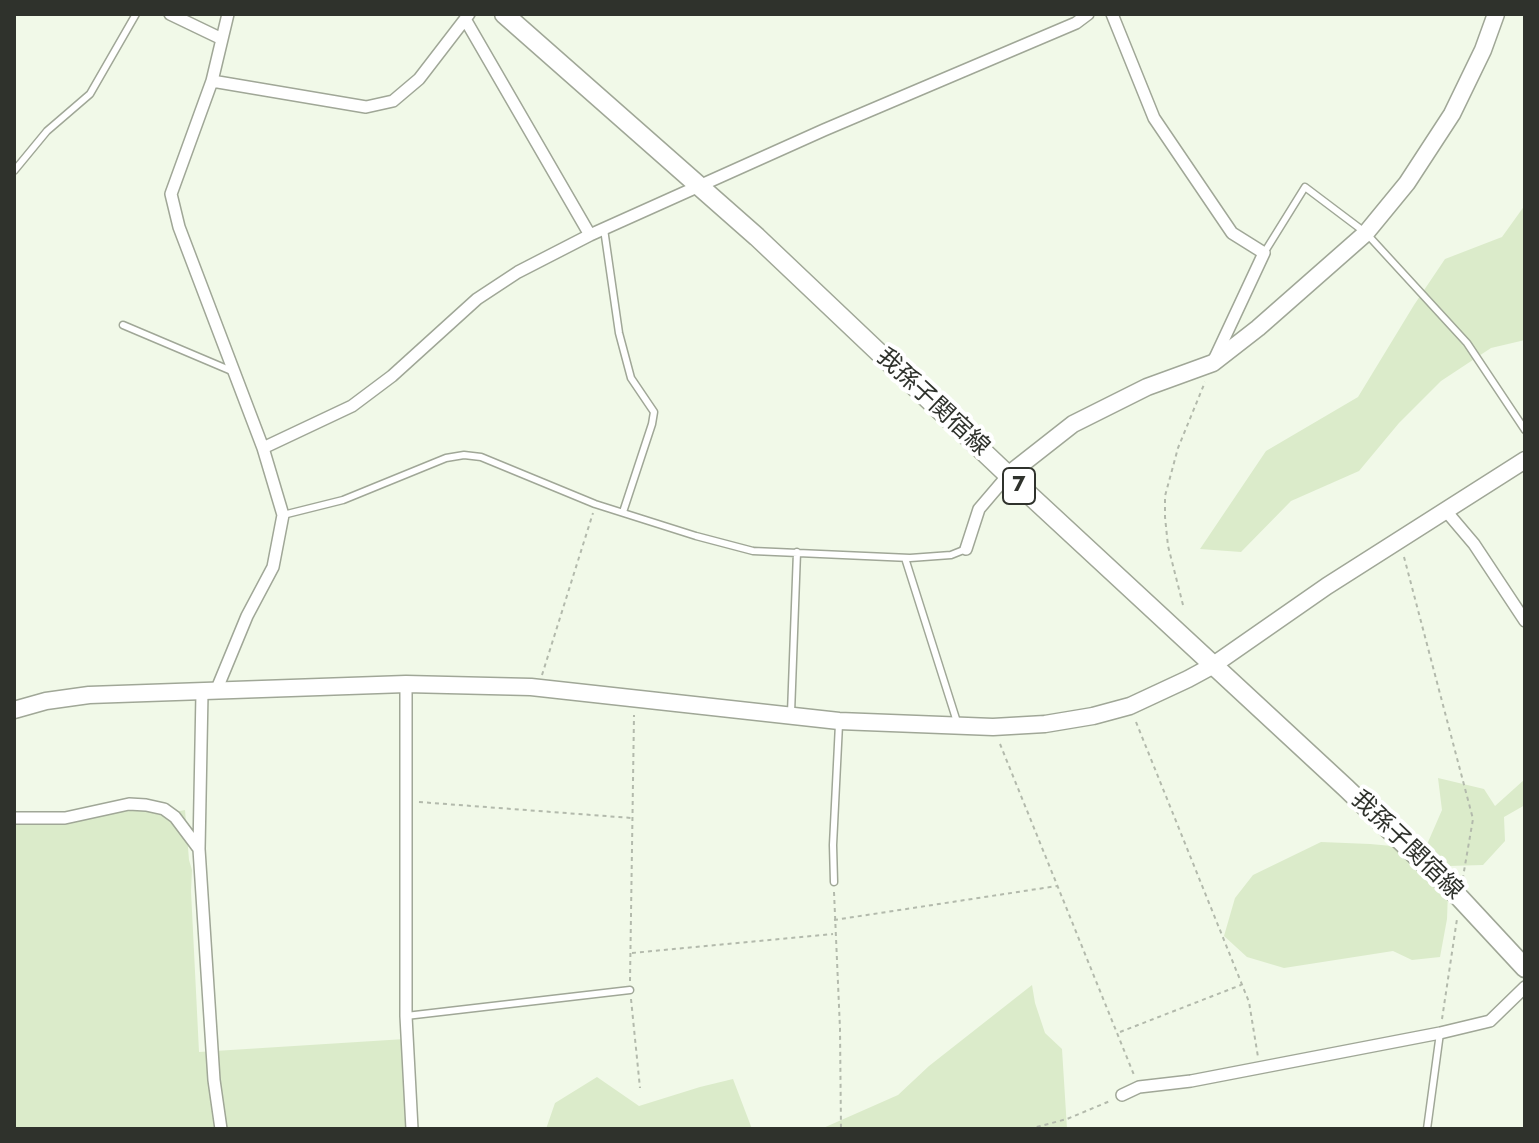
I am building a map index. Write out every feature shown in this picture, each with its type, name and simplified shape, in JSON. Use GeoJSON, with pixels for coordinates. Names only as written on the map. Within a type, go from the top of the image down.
{"type":"FeatureCollection","features":[{"type":"Feature","properties":{"kind":"main road","name":"我孫子関宿線"},"geometry":{"type":"LineString","coordinates":[[504,14],[700,186],[1346,788],[1460,898],[1525,968]]}},
{"type":"Feature","properties":{"kind":"street"},"geometry":{"type":"LineString","coordinates":[[170,14],[222,39]]}},
{"type":"Feature","properties":{"kind":"street"},"geometry":{"type":"LineString","coordinates":[[221,1129],[214,1080],[199,849],[209,692],[273,567],[283,515],[236,373],[179,227],[171,194],[212,81],[228,14]]}},
{"type":"Feature","properties":{"kind":"street"},"geometry":{"type":"LineString","coordinates":[[263,448],[352,406],[392,376],[477,299],[518,272],[590,235],[824,130],[1076,23],[1088,14]]}},
{"type":"Feature","properties":{"kind":"street"},"geometry":{"type":"LineString","coordinates":[[1112,14],[1154,118],[1232,233],[1264,253],[1213,363]]}},
{"type":"Feature","properties":{"kind":"street"},"geometry":{"type":"LineString","coordinates":[[966,549],[979,509],[1008,475],[1073,424],[1147,387],[1213,363],[1258,328],[1366,233],[1407,183],[1452,114],[1483,50],[1496,14]]}},
{"type":"Feature","properties":{"kind":"street"},"geometry":{"type":"LineString","coordinates":[[212,81],[366,107],[393,101],[419,79],[467,17],[590,235]]}},
{"type":"Feature","properties":{"kind":"street"},"geometry":{"type":"LineString","coordinates":[[14,710],[46,701],[89,695],[406,684],[538,688],[839,721],[993,727],[1057,722],[1130,706],[1212,666],[1327,586],[1525,460]]}},
{"type":"Feature","properties":{"kind":"street"},"geometry":{"type":"LineString","coordinates":[[1446,511],[1474,544],[1525,621]]}},
{"type":"Feature","properties":{"kind":"street"},"geometry":{"type":"LineString","coordinates":[[406,684],[406,1016],[412,1129]]}},
{"type":"Feature","properties":{"kind":"street"},"geometry":{"type":"LineString","coordinates":[[14,818],[65,818],[129,804],[146,805],[164,809],[175,817],[199,849]]}},
{"type":"Feature","properties":{"kind":"street"},"geometry":{"type":"LineString","coordinates":[[1122,1095],[1139,1087],[1191,1081],[1490,1021],[1525,987]]}},
{"type":"Feature","properties":{"kind":"lane"},"geometry":{"type":"LineString","coordinates":[[14,171],[47,131],[90,94],[136,14]]}},
{"type":"Feature","properties":{"kind":"lane"},"geometry":{"type":"LineString","coordinates":[[1264,253],[1305,187],[1366,233],[1467,343],[1525,430]]}},
{"type":"Feature","properties":{"kind":"lane"},"geometry":{"type":"LineString","coordinates":[[604,229],[619,333],[631,378],[654,412],[623,512]]}},
{"type":"Feature","properties":{"kind":"lane"},"geometry":{"type":"LineString","coordinates":[[123,325],[236,373]]}},
{"type":"Feature","properties":{"kind":"lane"},"geometry":{"type":"LineString","coordinates":[[283,515],[343,500],[446,458],[464,455],[481,457],[595,504],[753,551],[905,558],[951,555],[966,549]]}},
{"type":"Feature","properties":{"kind":"lane"},"geometry":{"type":"LineString","coordinates":[[791,715],[797,552]]}},
{"type":"Feature","properties":{"kind":"lane"},"geometry":{"type":"LineString","coordinates":[[905,558],[958,725]]}},
{"type":"Feature","properties":{"kind":"lane"},"geometry":{"type":"LineString","coordinates":[[834,882],[839,721]]}},
{"type":"Feature","properties":{"kind":"lane"},"geometry":{"type":"LineString","coordinates":[[406,1016],[630,990]]}},
{"type":"Feature","properties":{"kind":"lane"},"geometry":{"type":"LineString","coordinates":[[1427,1129],[1440,1033]]}},
{"type":"Feature","properties":{"kind":"path"},"geometry":{"type":"LineString","coordinates":[[1183,605],[1168,546],[1165,496],[1178,448],[1213,363]]}},
{"type":"Feature","properties":{"kind":"path"},"geometry":{"type":"LineString","coordinates":[[538,688],[595,504]]}},
{"type":"Feature","properties":{"kind":"path"},"geometry":{"type":"LineString","coordinates":[[1399,541],[1473,819],[1440,1033]]}},
{"type":"Feature","properties":{"kind":"path"},"geometry":{"type":"LineString","coordinates":[[635,698],[630,990],[640,1088]]}},
{"type":"Feature","properties":{"kind":"path"},"geometry":{"type":"LineString","coordinates":[[1130,706],[1249,1002],[1260,1067]]}},
{"type":"Feature","properties":{"kind":"path"},"geometry":{"type":"LineString","coordinates":[[993,727],[1139,1087]]}},
{"type":"Feature","properties":{"kind":"path"},"geometry":{"type":"LineString","coordinates":[[406,801],[633,818]]}},
{"type":"Feature","properties":{"kind":"path"},"geometry":{"type":"LineString","coordinates":[[834,882],[841,1129]]}},
{"type":"Feature","properties":{"kind":"path"},"geometry":{"type":"LineString","coordinates":[[834,920],[1058,886]]}},
{"type":"Feature","properties":{"kind":"path"},"geometry":{"type":"LineString","coordinates":[[631,953],[835,934]]}},
{"type":"Feature","properties":{"kind":"path"},"geometry":{"type":"LineString","coordinates":[[1117,1033],[1242,985]]}},
{"type":"Feature","properties":{"kind":"path"},"geometry":{"type":"LineString","coordinates":[[1029,1129],[1067,1119],[1122,1095]]}},
{"type":"Feature","properties":{"kind":"green space"},"geometry":{"type":"Polygon","coordinates":[[[1525,205],[1525,340],[1491,348],[1441,381],[1399,423],[1359,471],[1291,501],[1241,552],[1200,549],[1266,451],[1358,397],[1445,259],[1502,237],[1525,205]]]}},
{"type":"Feature","properties":{"kind":"green space"},"geometry":{"type":"Polygon","coordinates":[[[1438,778],[1484,789],[1495,806],[1525,779],[1525,805],[1504,817],[1505,841],[1483,865],[1449,866],[1447,919],[1440,957],[1412,960],[1393,951],[1284,968],[1247,957],[1224,936],[1235,898],[1253,875],[1321,842],[1425,849],[1442,810],[1438,778]]]}},
{"type":"Feature","properties":{"kind":"green space"},"geometry":{"type":"Polygon","coordinates":[[[144,810],[159,815],[185,810],[192,870],[199,1052],[405,1039],[408,1129],[14,1129],[14,823],[68,824],[116,812],[144,810]]]}},
{"type":"Feature","properties":{"kind":"green space"},"geometry":{"type":"Polygon","coordinates":[[[1032,985],[1045,1033],[1062,1049],[1067,1129],[821,1129],[898,1095],[929,1066],[1032,985]]]}},
{"type":"Feature","properties":{"kind":"green space"},"geometry":{"type":"Polygon","coordinates":[[[597,1077],[639,1106],[733,1079],[752,1129],[546,1129],[555,1103],[597,1077]]]}}]}
